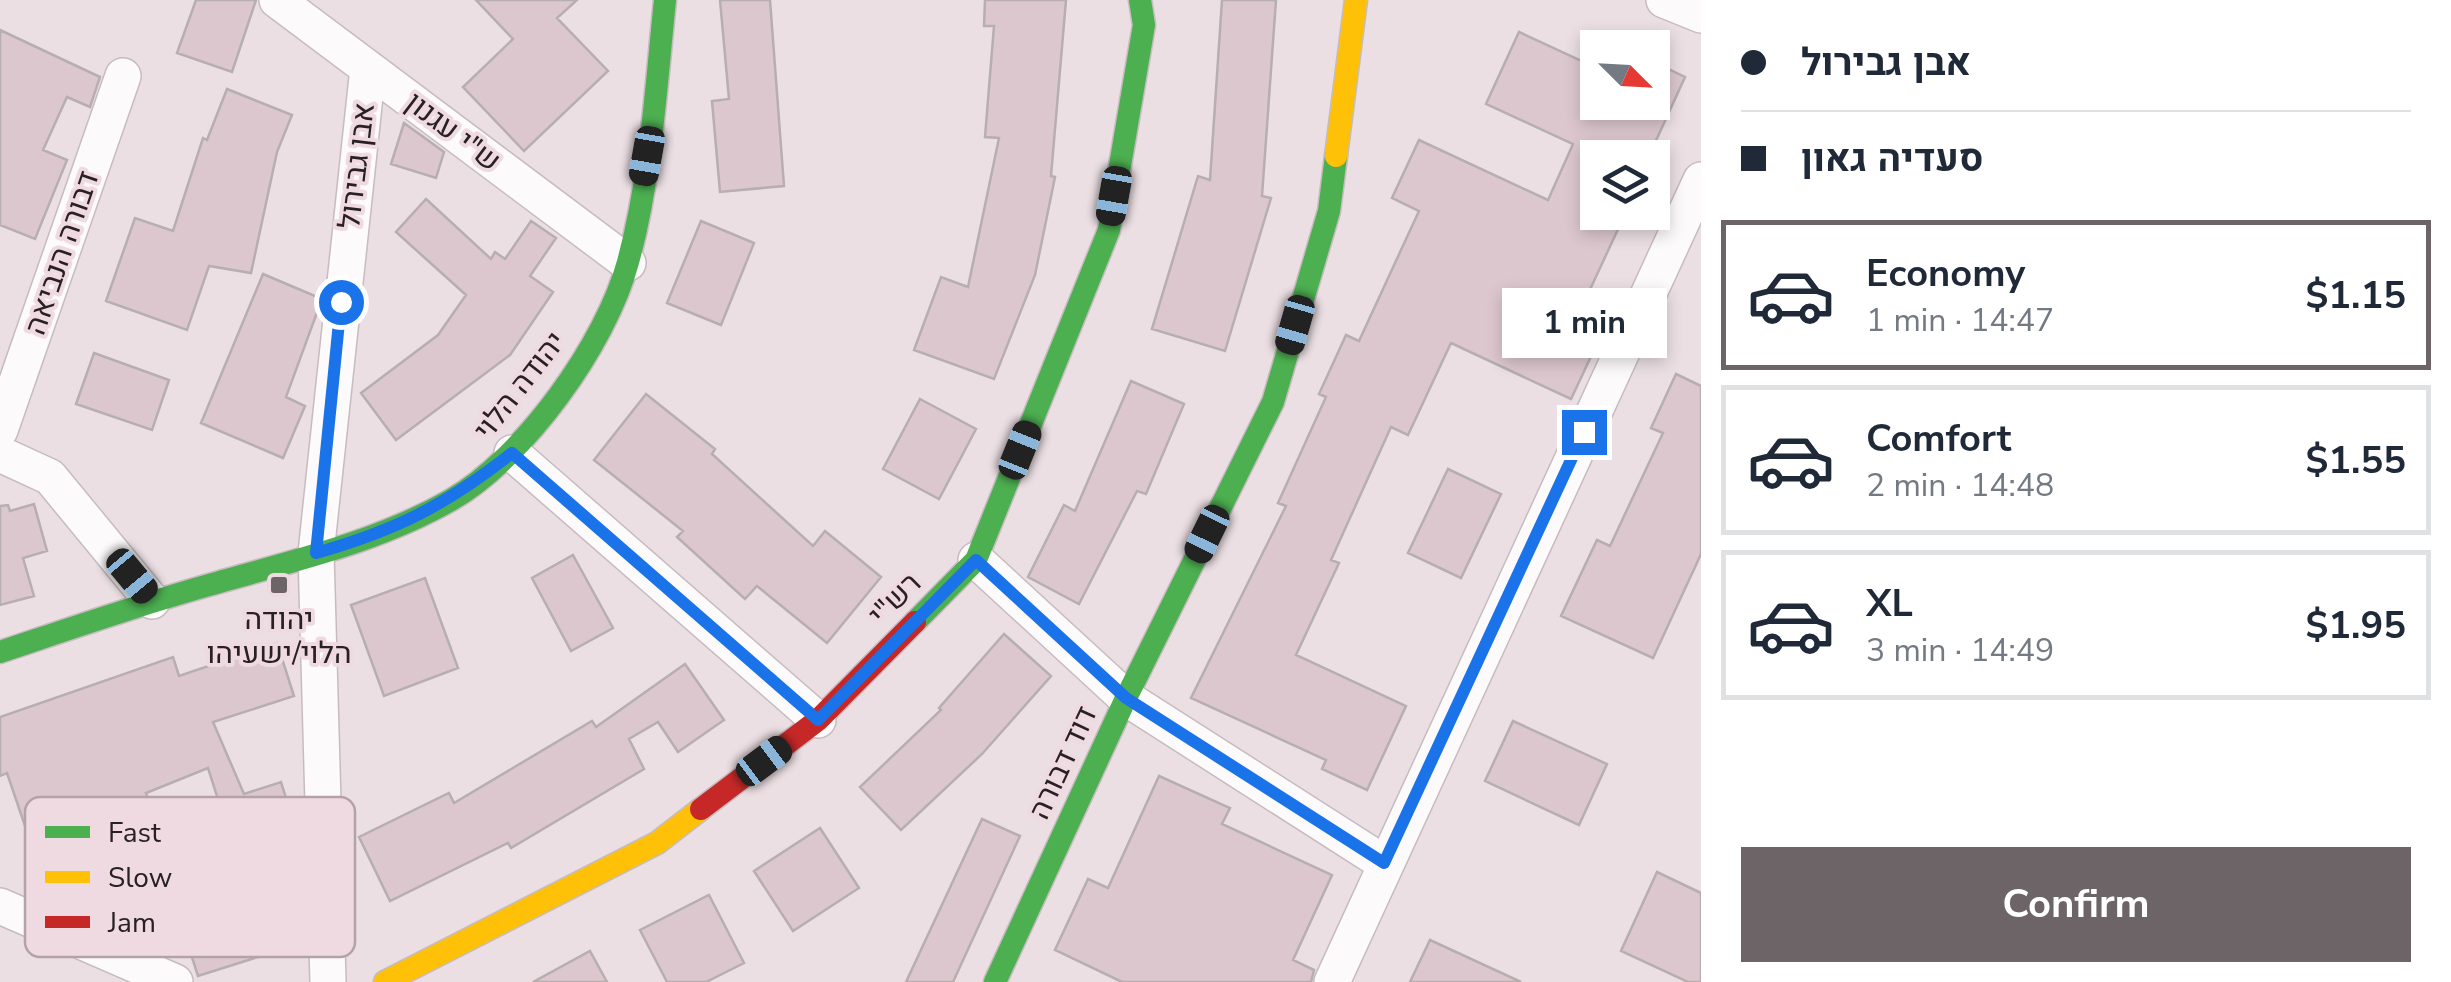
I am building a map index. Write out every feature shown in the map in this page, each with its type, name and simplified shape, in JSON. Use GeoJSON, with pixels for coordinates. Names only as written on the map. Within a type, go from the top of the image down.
{"type":"FeatureCollection","features":[{"type":"Feature","properties":{"kind":"street","name":"ש\"י עגנון"},"geometry":{"type":"LineString","coordinates":[[277,0],[628,264]]}},
{"type":"Feature","properties":{"kind":"street","name":"יהודה הלוי"},"geometry":{"type":"LineString","coordinates":[[0,652],[152,601],[375,537],[453,499],[512,453],[566,384],[606,317],[628,264],[653,121],[665,0]]}},
{"type":"Feature","properties":{"kind":"street","name":"רש\"י"},"geometry":{"type":"LineString","coordinates":[[385,982],[657,843],[818,720],[976,560],[1109,230],[1144,25],[1140,0]]}},
{"type":"Feature","properties":{"kind":"street","name":"דוד דבורה"},"geometry":{"type":"LineString","coordinates":[[995,982],[1126,698],[1273,402],[1329,211],[1356,0]]}},
{"type":"Feature","properties":{"kind":"street"},"geometry":{"type":"LineString","coordinates":[[1664,0],[1701,15]]}},
{"type":"Feature","properties":{"kind":"street","name":"אבן גבירול"},"geometry":{"type":"LineString","coordinates":[[323,797],[316,553],[368,68]]}},
{"type":"Feature","properties":{"kind":"street","name":"דבורה הנביאה"},"geometry":{"type":"LineString","coordinates":[[0,430],[123,76]]}},
{"type":"Feature","properties":{"kind":"street"},"geometry":{"type":"LineString","coordinates":[[1332,982],[1701,180]]}},
{"type":"Feature","properties":{"kind":"street"},"geometry":{"type":"LineString","coordinates":[[512,453],[818,720]]}},
{"type":"Feature","properties":{"kind":"street"},"geometry":{"type":"LineString","coordinates":[[0,454],[50,477],[152,601]]}},
{"type":"Feature","properties":{"kind":"street"},"geometry":{"type":"LineString","coordinates":[[976,560],[1126,698],[1384,863]]}},
{"type":"Feature","properties":{"kind":"street"},"geometry":{"type":"LineString","coordinates":[[0,906],[25,917]]}},
{"type":"Feature","properties":{"kind":"street"},"geometry":{"type":"LineString","coordinates":[[117,957],[175,982]]}},
{"type":"Feature","properties":{"kind":"street","name":"אבן גבירול"},"geometry":{"type":"LineString","coordinates":[[327,957],[328,982]]}},
{"type":"Feature","properties":{"kind":"building"},"geometry":{"type":"Polygon","coordinates":[[[196,0],[256,0],[232,72],[177,53],[196,0]]]}},
{"type":"Feature","properties":{"kind":"building"},"geometry":{"type":"Polygon","coordinates":[[[476,0],[577,0],[557,18],[608,71],[524,151],[463,87],[513,39],[476,0]]]}},
{"type":"Feature","properties":{"kind":"building"},"geometry":{"type":"Polygon","coordinates":[[[720,0],[770,0],[784,186],[720,192],[712,101],[729,99],[720,0]]]}},
{"type":"Feature","properties":{"kind":"building"},"geometry":{"type":"Polygon","coordinates":[[[985,0],[1066,0],[1051,176],[1055,177],[1035,275],[994,379],[914,350],[941,277],[968,287],[999,138],[985,137],[994,26],[984,26],[985,0]]]}},
{"type":"Feature","properties":{"kind":"building"},"geometry":{"type":"Polygon","coordinates":[[[1222,0],[1276,0],[1262,196],[1271,198],[1225,351],[1152,329],[1198,176],[1210,180],[1222,0]]]}},
{"type":"Feature","properties":{"kind":"building"},"geometry":{"type":"Polygon","coordinates":[[[0,30],[100,77],[90,107],[67,97],[43,150],[67,160],[35,239],[0,225],[0,30]]]}},
{"type":"Feature","properties":{"kind":"building"},"geometry":{"type":"Polygon","coordinates":[[[1519,32],[1580,60],[1580,120],[1665,120],[1656,140],[1580,140],[1580,230],[1618,230],[1568,337],[1594,350],[1571,399],[1451,343],[1408,435],[1391,427],[1331,560],[1339,563],[1296,655],[1406,706],[1367,790],[1322,769],[1326,760],[1191,698],[1286,506],[1278,503],[1326,397],[1319,394],[1346,335],[1359,341],[1419,211],[1392,198],[1419,140],[1548,200],[1573,144],[1486,104],[1519,32]]]}},
{"type":"Feature","properties":{"kind":"building"},"geometry":{"type":"Polygon","coordinates":[[[1670,70],[1685,77],[1670,110],[1670,70]]]}},
{"type":"Feature","properties":{"kind":"building"},"geometry":{"type":"Polygon","coordinates":[[[227,89],[292,115],[277,152],[251,273],[209,266],[187,330],[106,301],[135,218],[173,231],[203,138],[207,140],[227,89]]]}},
{"type":"Feature","properties":{"kind":"building"},"geometry":{"type":"Polygon","coordinates":[[[404,123],[444,152],[436,178],[391,164],[404,123]]]}},
{"type":"Feature","properties":{"kind":"building"},"geometry":{"type":"Polygon","coordinates":[[[426,199],[491,259],[495,252],[505,259],[531,221],[556,238],[530,276],[553,292],[510,355],[396,440],[361,393],[438,335],[466,295],[396,232],[426,199]]]}},
{"type":"Feature","properties":{"kind":"building"},"geometry":{"type":"Polygon","coordinates":[[[701,221],[754,243],[721,325],[667,303],[701,221]]]}},
{"type":"Feature","properties":{"kind":"building"},"geometry":{"type":"Polygon","coordinates":[[[263,274],[322,299],[286,397],[305,406],[283,458],[201,423],[263,274]]]}},
{"type":"Feature","properties":{"kind":"building"},"geometry":{"type":"Polygon","coordinates":[[[94,353],[169,380],[152,430],[76,404],[94,353]]]}},
{"type":"Feature","properties":{"kind":"building"},"geometry":{"type":"Polygon","coordinates":[[[1676,374],[1701,386],[1701,554],[1653,658],[1561,616],[1597,540],[1610,546],[1663,433],[1651,428],[1676,374]]]}},
{"type":"Feature","properties":{"kind":"building"},"geometry":{"type":"Polygon","coordinates":[[[1131,381],[1184,404],[1146,494],[1137,491],[1079,604],[1028,577],[1064,505],[1075,511],[1131,381]]]}},
{"type":"Feature","properties":{"kind":"building"},"geometry":{"type":"Polygon","coordinates":[[[646,394],[715,449],[712,454],[813,546],[825,531],[881,577],[827,643],[757,586],[745,599],[677,537],[683,531],[594,460],[646,394]]]}},
{"type":"Feature","properties":{"kind":"building"},"geometry":{"type":"Polygon","coordinates":[[[920,399],[976,429],[939,499],[883,469],[920,399]]]}},
{"type":"Feature","properties":{"kind":"building"},"geometry":{"type":"Polygon","coordinates":[[[1448,469],[1501,494],[1461,578],[1408,553],[1448,469]]]}},
{"type":"Feature","properties":{"kind":"building"},"geometry":{"type":"Polygon","coordinates":[[[34,504],[47,551],[23,558],[34,596],[0,605],[0,506],[8,505],[10,511],[34,504]]]}},
{"type":"Feature","properties":{"kind":"building"},"geometry":{"type":"Polygon","coordinates":[[[573,555],[613,628],[571,651],[532,578],[573,555]]]}},
{"type":"Feature","properties":{"kind":"building"},"geometry":{"type":"Polygon","coordinates":[[[425,578],[458,668],[384,696],[351,605],[425,578]]]}},
{"type":"Feature","properties":{"kind":"building"},"geometry":{"type":"Polygon","coordinates":[[[1004,634],[1051,676],[982,754],[901,830],[860,787],[941,710],[1004,634]]]}},
{"type":"Feature","properties":{"kind":"building"},"geometry":{"type":"Polygon","coordinates":[[[277,643],[294,696],[213,722],[244,794],[281,782],[286,797],[217,797],[208,768],[146,793],[147,797],[25,797],[25,826],[7,773],[0,776],[0,717],[173,657],[179,676],[277,643]]]}},
{"type":"Feature","properties":{"kind":"building"},"geometry":{"type":"Polygon","coordinates":[[[685,664],[724,720],[678,752],[658,722],[629,739],[644,769],[511,848],[508,843],[390,901],[359,837],[449,793],[454,803],[592,721],[596,727],[685,664]]]}},
{"type":"Feature","properties":{"kind":"building"},"geometry":{"type":"Polygon","coordinates":[[[1513,721],[1607,764],[1579,825],[1485,781],[1513,721]]]}},
{"type":"Feature","properties":{"kind":"building"},"geometry":{"type":"Polygon","coordinates":[[[1159,776],[1230,808],[1222,824],[1332,875],[1293,960],[1314,970],[1311,982],[1122,982],[1055,950],[1088,879],[1108,888],[1159,776]]]}},
{"type":"Feature","properties":{"kind":"building"},"geometry":{"type":"Polygon","coordinates":[[[982,819],[1020,836],[953,982],[906,982],[982,819]]]}},
{"type":"Feature","properties":{"kind":"building"},"geometry":{"type":"Polygon","coordinates":[[[820,828],[859,888],[793,931],[754,871],[820,828]]]}},
{"type":"Feature","properties":{"kind":"building"},"geometry":{"type":"Polygon","coordinates":[[[1657,872],[1701,893],[1701,982],[1688,982],[1621,951],[1657,872]]]}},
{"type":"Feature","properties":{"kind":"building"},"geometry":{"type":"Polygon","coordinates":[[[709,895],[744,963],[706,982],[667,982],[640,930],[709,895]]]}},
{"type":"Feature","properties":{"kind":"building"},"geometry":{"type":"Polygon","coordinates":[[[1430,940],[1521,982],[1410,982],[1430,940]]]}},
{"type":"Feature","properties":{"kind":"building"},"geometry":{"type":"Polygon","coordinates":[[[590,951],[607,982],[533,982],[590,951]]]}},
{"type":"Feature","properties":{"kind":"building"},"geometry":{"type":"Polygon","coordinates":[[[192,957],[258,957],[198,976],[192,957]]]}},
{"type":"Feature","properties":{"kind":"traffic: fast"},"geometry":{"type":"LineString","coordinates":[[0,652],[393,528],[451,500],[506,457],[559,396],[582,362],[617,294],[642,198],[665,0]]}},
{"type":"Feature","properties":{"kind":"traffic: fast"},"geometry":{"type":"LineString","coordinates":[[915,622],[976,560],[1109,230],[1144,25],[1140,0]]}},
{"type":"Feature","properties":{"kind":"traffic: fast"},"geometry":{"type":"LineString","coordinates":[[995,982],[1126,698],[1273,402],[1329,211],[1336,156]]}},
{"type":"Feature","properties":{"kind":"traffic: slow"},"geometry":{"type":"LineString","coordinates":[[1336,156],[1356,0]]}},
{"type":"Feature","properties":{"kind":"traffic: slow"},"geometry":{"type":"LineString","coordinates":[[385,982],[657,843],[701,809]]}},
{"type":"Feature","properties":{"kind":"traffic: jam"},"geometry":{"type":"LineString","coordinates":[[701,809],[818,720],[915,622]]}},
{"type":"Feature","properties":{"kind":"place","name":"יהודה הלוי/ישעיהו"},"geometry":{"type":"Point","coordinates":[279,585]}},
{"type":"Feature","properties":{"kind":"route"},"geometry":{"type":"LineString","coordinates":[[341,302],[316,553],[375,537],[453,499],[512,453],[818,720],[976,560],[1126,698],[1384,863],[1584,432]]}}]}
